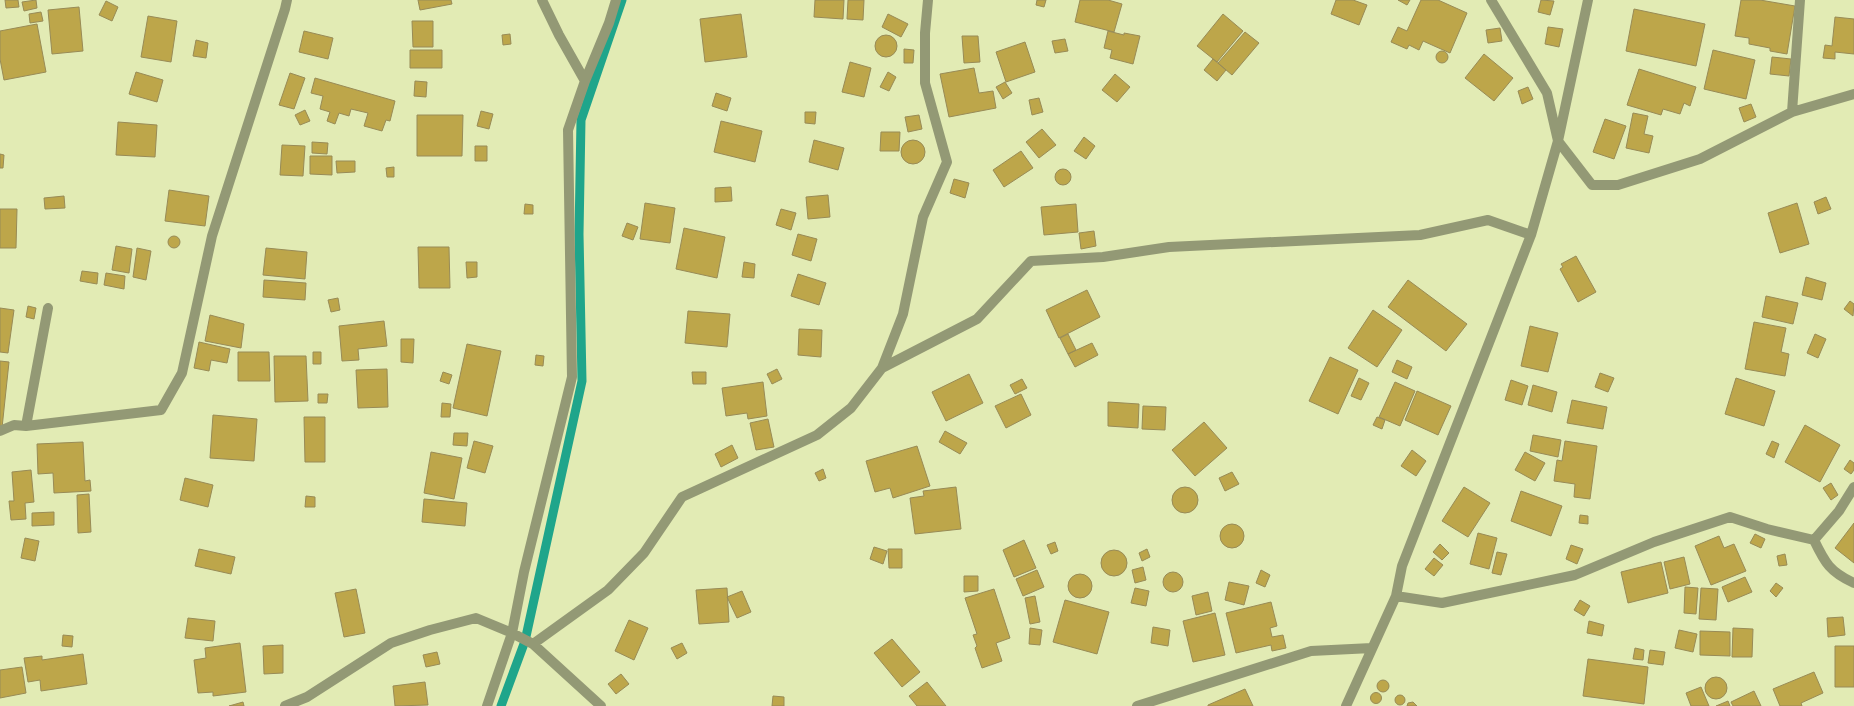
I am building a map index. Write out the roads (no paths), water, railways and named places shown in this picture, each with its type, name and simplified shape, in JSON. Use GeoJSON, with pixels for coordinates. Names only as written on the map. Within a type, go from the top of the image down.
{"type":"FeatureCollection","features":[{"type":"Feature","properties":{"kind":"street"},"geometry":{"type":"LineString","coordinates":[[0,432],[14,426],[26,426],[161,410],[182,373],[212,236],[287,0]]}},
{"type":"Feature","properties":{"kind":"street"},"geometry":{"type":"LineString","coordinates":[[542,0],[559,35],[585,81]]}},
{"type":"Feature","properties":{"kind":"street"},"geometry":{"type":"LineString","coordinates":[[487,706],[512,633],[524,572],[572,377],[568,130],[585,81],[610,23],[616,0]]}},
{"type":"Feature","properties":{"kind":"street"},"geometry":{"type":"LineString","coordinates":[[533,644],[608,590],[644,552],[682,497],[817,435],[851,408],[882,368],[903,314],[923,217],[947,162],[925,83],[925,33],[928,0]]}},
{"type":"Feature","properties":{"kind":"street"},"geometry":{"type":"LineString","coordinates":[[1491,0],[1547,93],[1558,141],[1592,185],[1618,185],[1700,159],[1792,112],[1854,94]]}},
{"type":"Feature","properties":{"kind":"street"},"geometry":{"type":"LineString","coordinates":[[1346,706],[1396,596],[1402,566],[1531,235],[1558,141],[1588,0]]}},
{"type":"Feature","properties":{"kind":"street"},"geometry":{"type":"LineString","coordinates":[[1792,112],[1800,0]]}},
{"type":"Feature","properties":{"kind":"street"},"geometry":{"type":"LineString","coordinates":[[882,368],[977,319],[1031,261],[1103,257],[1170,247],[1420,235],[1488,220],[1531,235]]}},
{"type":"Feature","properties":{"kind":"street"},"geometry":{"type":"LineString","coordinates":[[26,426],[48,308]]}},
{"type":"Feature","properties":{"kind":"street"},"geometry":{"type":"LineString","coordinates":[[1814,540],[1839,511],[1854,488]]}},
{"type":"Feature","properties":{"kind":"street"},"geometry":{"type":"LineString","coordinates":[[1396,596],[1442,603],[1575,575],[1654,542],[1730,516],[1767,529],[1814,540]]}},
{"type":"Feature","properties":{"kind":"street"},"geometry":{"type":"LineString","coordinates":[[1814,540],[1825,563],[1840,576],[1854,583]]}},
{"type":"Feature","properties":{"kind":"street"},"geometry":{"type":"LineString","coordinates":[[285,706],[306,697],[391,643],[430,630],[476,618],[512,633],[533,644],[601,706]]}},
{"type":"Feature","properties":{"kind":"street"},"geometry":{"type":"LineString","coordinates":[[1137,706],[1311,651],[1372,648]]}},
{"type":"Feature","properties":{"kind":"waterway"},"geometry":{"type":"LineString","coordinates":[[501,706],[525,641],[582,381],[579,234],[581,120],[622,0]]}}]}
